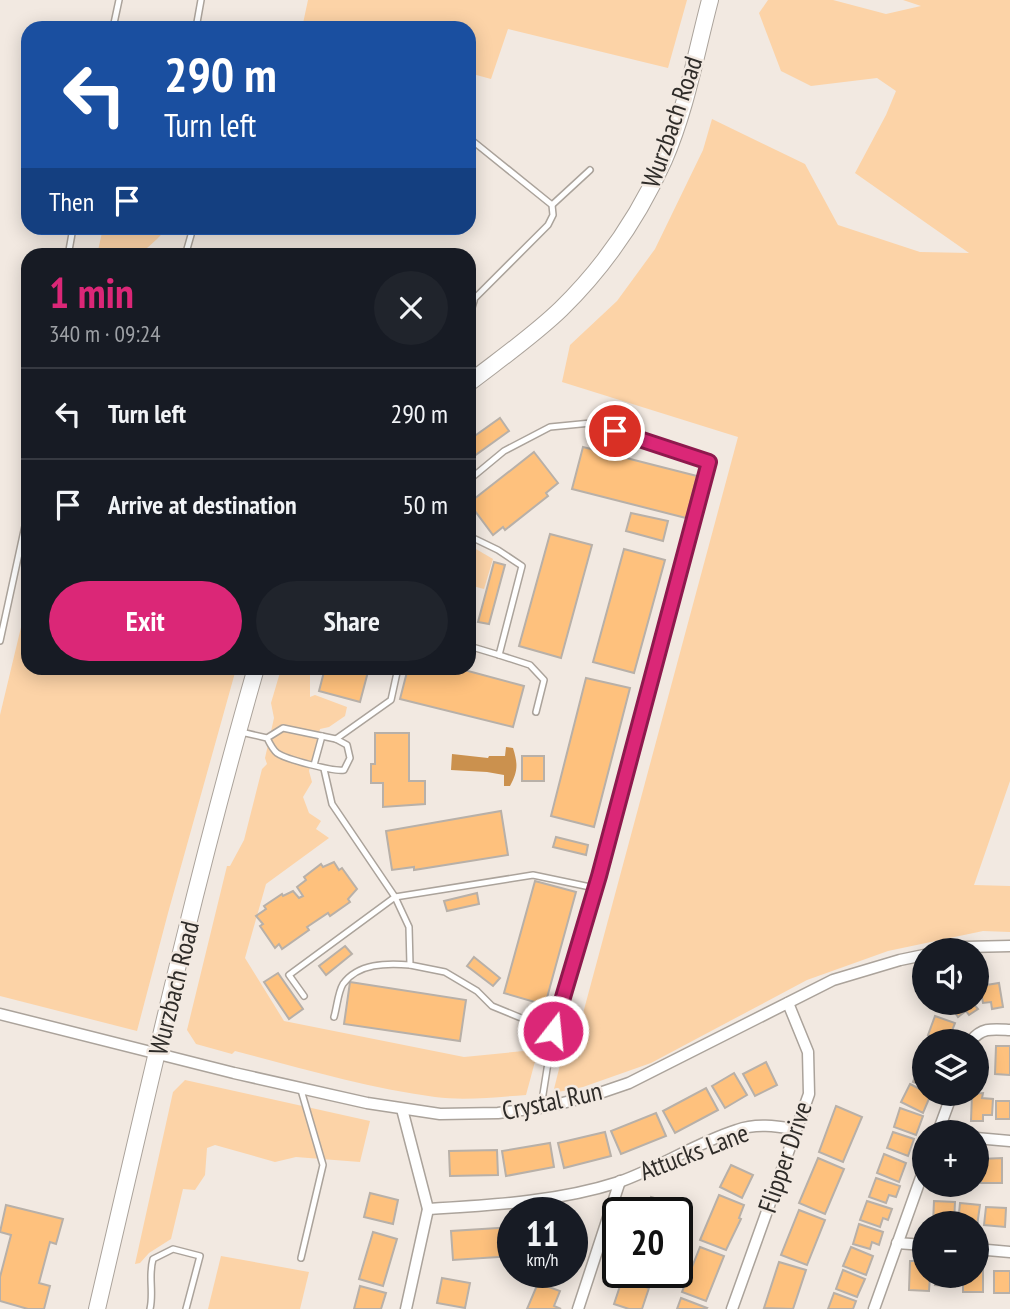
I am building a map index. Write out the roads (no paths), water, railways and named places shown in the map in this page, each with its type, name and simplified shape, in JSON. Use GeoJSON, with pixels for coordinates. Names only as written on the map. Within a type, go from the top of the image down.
{"type":"FeatureCollection","features":[{"type":"Feature","properties":{"kind":"main road","name":"Wurzbach Road"},"geometry":{"type":"LineString","coordinates":[[476,377],[560,310],[616,246],[646,197],[665,158],[681,112],[710,0]]}},
{"type":"Feature","properties":{"kind":"main road","name":"Wurzbach Road"},"geometry":{"type":"LineString","coordinates":[[97,1309],[157,1054],[254,675]]}},
{"type":"Feature","properties":{"kind":"street"},"geometry":{"type":"LineString","coordinates":[[989,946],[1010,946]]}},
{"type":"Feature","properties":{"kind":"street","name":"Crystal Run"},"geometry":{"type":"LineString","coordinates":[[0,1014],[157,1054],[402,1109],[440,1114],[498,1114],[591,1097],[629,1083],[833,980],[912,958]]}},
{"type":"Feature","properties":{"kind":"street","name":"Flipper Drive"},"geometry":{"type":"LineString","coordinates":[[732,1309],[809,1094],[808,1052],[788,1003]]}},
{"type":"Feature","properties":{"kind":"street"},"geometry":{"type":"LineString","coordinates":[[989,1030],[1010,1030]]}},
{"type":"Feature","properties":{"kind":"street"},"geometry":{"type":"LineString","coordinates":[[402,1109],[428,1209],[406,1309]]}},
{"type":"Feature","properties":{"kind":"street","name":"Attucks Lane"},"geometry":{"type":"LineString","coordinates":[[428,1209],[496,1205],[577,1194],[620,1181],[738,1129],[770,1125],[795,1129]]}},
{"type":"Feature","properties":{"kind":"street"},"geometry":{"type":"LineString","coordinates":[[989,1140],[1010,1141]]}},
{"type":"Feature","properties":{"kind":"street"},"geometry":{"type":"LineString","coordinates":[[578,1309],[620,1181]]}},
{"type":"Feature","properties":{"kind":"street"},"geometry":{"type":"LineString","coordinates":[[874,1309],[914,1197]]}},
{"type":"Feature","properties":{"kind":"street"},"geometry":{"type":"LineString","coordinates":[[897,1243],[912,1244]]}},
{"type":"Feature","properties":{"kind":"street"},"geometry":{"type":"LineString","coordinates":[[989,1250],[1010,1252]]}},
{"type":"Feature","properties":{"kind":"lane"},"geometry":{"type":"LineString","coordinates":[[114,21],[119,0]]}},
{"type":"Feature","properties":{"kind":"lane"},"geometry":{"type":"LineString","coordinates":[[197,21],[201,0]]}},
{"type":"Feature","properties":{"kind":"lane"},"geometry":{"type":"LineString","coordinates":[[476,144],[552,205],[553,215],[548,225],[476,299]]}},
{"type":"Feature","properties":{"kind":"lane"},"geometry":{"type":"LineString","coordinates":[[552,205],[590,170]]}},
{"type":"Feature","properties":{"kind":"lane"},"geometry":{"type":"LineString","coordinates":[[476,474],[504,451],[550,427],[591,423],[709,462],[595,888],[553,1031],[541,1107]]}},
{"type":"Feature","properties":{"kind":"lane"},"geometry":{"type":"LineString","coordinates":[[476,539],[522,566],[499,655]]}},
{"type":"Feature","properties":{"kind":"lane"},"geometry":{"type":"LineString","coordinates":[[0,641],[21,544]]}},
{"type":"Feature","properties":{"kind":"lane"},"geometry":{"type":"LineString","coordinates":[[476,648],[530,665],[544,680],[536,712]]}},
{"type":"Feature","properties":{"kind":"lane"},"geometry":{"type":"LineString","coordinates":[[336,739],[391,700],[396,675]]}},
{"type":"Feature","properties":{"kind":"lane"},"geometry":{"type":"LineString","coordinates":[[238,731],[267,738],[276,753],[324,769],[344,770],[348,765],[350,751],[347,745],[336,739],[283,728],[267,738]]}},
{"type":"Feature","properties":{"kind":"lane"},"geometry":{"type":"LineString","coordinates":[[314,765],[322,736]]}},
{"type":"Feature","properties":{"kind":"lane"},"geometry":{"type":"LineString","coordinates":[[324,769],[332,804],[396,897],[409,927],[410,965]]}},
{"type":"Feature","properties":{"kind":"lane"},"geometry":{"type":"LineString","coordinates":[[304,996],[289,975],[396,897],[533,875],[595,888]]}},
{"type":"Feature","properties":{"kind":"lane"},"geometry":{"type":"LineString","coordinates":[[334,1017],[342,985],[355,974],[379,963],[410,965],[445,972],[477,991],[492,1006],[553,1031]]}},
{"type":"Feature","properties":{"kind":"lane"},"geometry":{"type":"LineString","coordinates":[[300,1087],[323,1165],[301,1258]]}},
{"type":"Feature","properties":{"kind":"lane"},"geometry":{"type":"LineString","coordinates":[[150,1309],[150,1272],[153,1259],[173,1249],[200,1256],[187,1309]]}}]}
